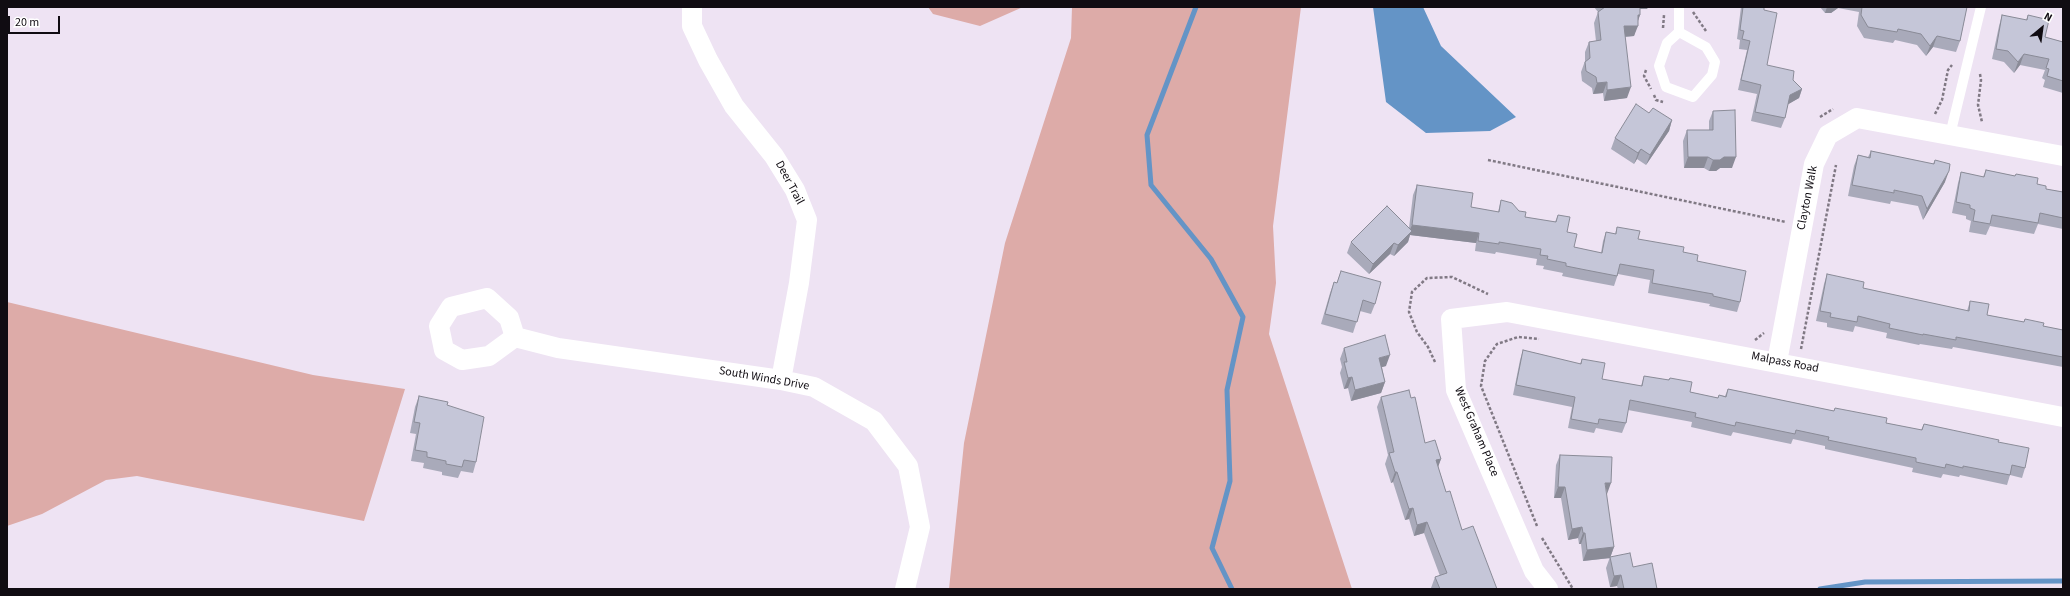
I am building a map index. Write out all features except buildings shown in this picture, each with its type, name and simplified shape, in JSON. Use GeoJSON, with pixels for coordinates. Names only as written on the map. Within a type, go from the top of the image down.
{"type":"FeatureCollection","features":[{"type":"Feature","properties":{"kind":"street","name":"Deer Trail"},"geometry":{"type":"LineString","coordinates":[[692,7],[692,26],[708,60],[734,106],[774,156],[795,190],[807,220],[799,283],[781,380]]}},
{"type":"Feature","properties":{"kind":"street","name":"Clayton Walk"},"geometry":{"type":"LineString","coordinates":[[1777,362],[1814,164],[1828,135],[1856,118],[2063,156]]}},
{"type":"Feature","properties":{"kind":"street","name":"Malpass Road"},"geometry":{"type":"LineString","coordinates":[[1507,312],[2063,417]]}},
{"type":"Feature","properties":{"kind":"street","name":"West Graham Place"},"geometry":{"type":"LineString","coordinates":[[1507,312],[1452,319],[1456,390],[1534,571],[1548,589]]}},
{"type":"Feature","properties":{"kind":"street","name":"South Winds Drive"},"geometry":{"type":"LineString","coordinates":[[515,337],[558,348],[781,380],[814,387],[874,421],[908,466],[920,527],[905,589]]}},
{"type":"Feature","properties":{"kind":"lane"},"geometry":{"type":"LineString","coordinates":[[1679,7],[1679,32],[1667,43],[1659,66],[1666,87],[1693,97],[1712,75],[1715,62],[1706,47],[1679,32]]}},
{"type":"Feature","properties":{"kind":"lane"},"geometry":{"type":"LineString","coordinates":[[1950,135],[1981,7]]}},
{"type":"Feature","properties":{"kind":"path"},"geometry":{"type":"LineString","coordinates":[[1662,29],[1664,7]]}},
{"type":"Feature","properties":{"kind":"path"},"geometry":{"type":"LineString","coordinates":[[1692,7],[1693,11],[1709,35]]}},
{"type":"Feature","properties":{"kind":"path"},"geometry":{"type":"LineString","coordinates":[[1646,69],[1644,76],[1656,100],[1668,103]]}},
{"type":"Feature","properties":{"kind":"path"},"geometry":{"type":"LineString","coordinates":[[1816,121],[1824,113],[1837,107]]}},
{"type":"Feature","properties":{"kind":"path"},"geometry":{"type":"LineString","coordinates":[[1488,160],[1786,222]]}},
{"type":"Feature","properties":{"kind":"path"},"geometry":{"type":"LineString","coordinates":[[1800,353],[1837,161]]}},
{"type":"Feature","properties":{"kind":"path"},"geometry":{"type":"LineString","coordinates":[[1785,229],[1788,215]]}},
{"type":"Feature","properties":{"kind":"path"},"geometry":{"type":"LineString","coordinates":[[1435,364],[1428,347],[1417,332],[1409,312],[1412,292],[1427,278],[1452,277],[1484,294],[1490,295]]}},
{"type":"Feature","properties":{"kind":"path"},"geometry":{"type":"LineString","coordinates":[[1749,339],[1756,340],[1765,333],[1767,326]]}},
{"type":"Feature","properties":{"kind":"path"},"geometry":{"type":"LineString","coordinates":[[1545,339],[1518,337],[1497,344],[1485,361],[1481,386],[1542,539],[1573,589]]}},
{"type":"Feature","properties":{"kind":"shaded area"},"geometry":{"type":"Polygon","coordinates":[[[928,7],[1023,7],[980,26],[933,14],[928,7]]]}},
{"type":"Feature","properties":{"kind":"shaded area"},"geometry":{"type":"Polygon","coordinates":[[[1072,7],[1301,7],[1273,226],[1276,283],[1269,334],[1352,589],[949,589],[964,443],[1005,243],[1071,38],[1072,7]]]}},
{"type":"Feature","properties":{"kind":"shaded area"},"geometry":{"type":"Polygon","coordinates":[[[7,302],[313,375],[405,389],[364,521],[137,476],[106,480],[42,514],[7,526],[7,302]]]}},
{"type":"Feature","properties":{"kind":"water"},"geometry":{"type":"Polygon","coordinates":[[[1373,7],[1423,7],[1441,46],[1516,117],[1490,131],[1426,133],[1386,102],[1373,7]]]}},
{"type":"Feature","properties":{"kind":"waterway"},"geometry":{"type":"LineString","coordinates":[[1196,7],[1147,135],[1151,185],[1211,259],[1243,317],[1227,390],[1230,481],[1212,548],[1232,589]]}},
{"type":"Feature","properties":{"kind":"waterway"},"geometry":{"type":"LineString","coordinates":[[1820,589],[1865,582],[2063,581]]}}]}
